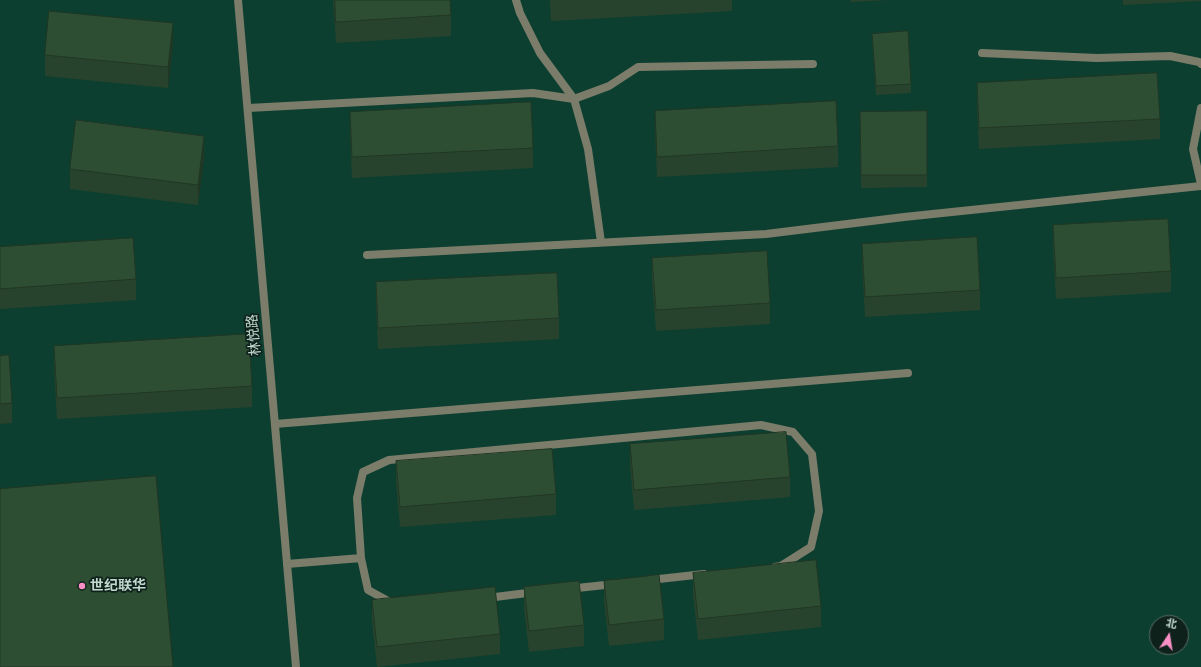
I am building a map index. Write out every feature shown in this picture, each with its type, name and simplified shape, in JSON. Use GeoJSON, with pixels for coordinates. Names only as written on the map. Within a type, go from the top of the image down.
{"type":"FeatureCollection","features":[{"type":"Feature","properties":{"kind":"street","name":"林悦路"},"geometry":{"type":"LineString","coordinates":[[238,0],[296,667]]}},
{"type":"Feature","properties":{"kind":"street"},"geometry":{"type":"LineString","coordinates":[[516,0],[520,13],[540,53],[574,99],[588,149],[601,242]]}},
{"type":"Feature","properties":{"kind":"street"},"geometry":{"type":"LineString","coordinates":[[982,53],[1097,58],[1170,56],[1199,62],[1201,64]]}},
{"type":"Feature","properties":{"kind":"street"},"geometry":{"type":"LineString","coordinates":[[248,108],[533,93],[574,99],[609,86],[638,67],[813,64]]}},
{"type":"Feature","properties":{"kind":"street"},"geometry":{"type":"LineString","coordinates":[[367,255],[766,234],[941,213],[1201,185],[1193,149],[1201,108]]}},
{"type":"Feature","properties":{"kind":"street"},"geometry":{"type":"LineString","coordinates":[[275,424],[908,373]]}},
{"type":"Feature","properties":{"kind":"street"},"geometry":{"type":"LineString","coordinates":[[405,603],[390,602],[368,590],[361,558],[357,498],[362,472],[389,460],[761,425],[793,432],[812,454],[819,511],[812,547],[781,566],[765,568]]}},
{"type":"Feature","properties":{"kind":"street"},"geometry":{"type":"LineString","coordinates":[[288,564],[361,558]]}},
{"type":"Feature","properties":{"kind":"street"},"geometry":{"type":"LineString","coordinates":[[639,581],[710,574]]}},
{"type":"Feature","properties":{"kind":"street"},"geometry":{"type":"LineString","coordinates":[[561,590],[624,583]]}},
{"type":"Feature","properties":{"kind":"street"},"geometry":{"type":"LineString","coordinates":[[482,598],[545,591]]}},
{"type":"Feature","properties":{"kind":"building"},"geometry":{"type":"Polygon","coordinates":[[[335,0],[450,0],[451,15],[336,22],[335,0]]]}},
{"type":"Feature","properties":{"kind":"building"},"geometry":{"type":"Polygon","coordinates":[[[49,11],[173,23],[168,67],[45,55],[49,11]]]}},
{"type":"Feature","properties":{"kind":"building"},"geometry":{"type":"Polygon","coordinates":[[[908,31],[911,84],[876,86],[872,34],[908,31]]]}},
{"type":"Feature","properties":{"kind":"building"},"geometry":{"type":"Polygon","coordinates":[[[1157,73],[1160,119],[979,128],[977,83],[1157,73]]]}},
{"type":"Feature","properties":{"kind":"building"},"geometry":{"type":"Polygon","coordinates":[[[836,101],[838,146],[657,157],[655,111],[836,101]]]}},
{"type":"Feature","properties":{"kind":"building"},"geometry":{"type":"Polygon","coordinates":[[[531,102],[533,148],[352,157],[350,112],[531,102]]]}},
{"type":"Feature","properties":{"kind":"building"},"geometry":{"type":"Polygon","coordinates":[[[927,111],[927,175],[861,175],[860,112],[927,111]]]}},
{"type":"Feature","properties":{"kind":"building"},"geometry":{"type":"Polygon","coordinates":[[[76,120],[204,136],[198,185],[70,169],[76,120]]]}},
{"type":"Feature","properties":{"kind":"building"},"geometry":{"type":"Polygon","coordinates":[[[1168,219],[1171,271],[1056,278],[1053,225],[1168,219]]]}},
{"type":"Feature","properties":{"kind":"building"},"geometry":{"type":"Polygon","coordinates":[[[977,237],[980,290],[865,297],[862,244],[977,237]]]}},
{"type":"Feature","properties":{"kind":"building"},"geometry":{"type":"Polygon","coordinates":[[[133,238],[136,279],[0,289],[0,247],[133,238]]]}},
{"type":"Feature","properties":{"kind":"building"},"geometry":{"type":"Polygon","coordinates":[[[767,251],[770,303],[656,310],[652,258],[767,251]]]}},
{"type":"Feature","properties":{"kind":"building"},"geometry":{"type":"Polygon","coordinates":[[[557,273],[559,318],[378,328],[376,282],[557,273]]]}},
{"type":"Feature","properties":{"kind":"building"},"geometry":{"type":"Polygon","coordinates":[[[249,334],[252,386],[57,398],[54,346],[249,334]]]}},
{"type":"Feature","properties":{"kind":"building"},"geometry":{"type":"Polygon","coordinates":[[[9,355],[12,403],[0,404],[0,356],[9,355]]]}},
{"type":"Feature","properties":{"kind":"building"},"geometry":{"type":"Polygon","coordinates":[[[786,432],[790,477],[634,490],[630,444],[786,432]]]}},
{"type":"Feature","properties":{"kind":"building"},"geometry":{"type":"Polygon","coordinates":[[[552,449],[556,494],[400,507],[396,461],[552,449]]]}},
{"type":"Feature","properties":{"kind":"building","name":"世纪联华"},"geometry":{"type":"Polygon","coordinates":[[[156,476],[173,667],[0,667],[0,489],[156,476]]]}},
{"type":"Feature","properties":{"kind":"building"},"geometry":{"type":"Polygon","coordinates":[[[816,560],[821,606],[698,619],[693,573],[816,560]]]}},
{"type":"Feature","properties":{"kind":"building"},"geometry":{"type":"Polygon","coordinates":[[[659,575],[664,619],[609,625],[604,581],[659,575]]]}},
{"type":"Feature","properties":{"kind":"building"},"geometry":{"type":"Polygon","coordinates":[[[579,581],[584,625],[529,631],[524,587],[579,581]]]}},
{"type":"Feature","properties":{"kind":"building"},"geometry":{"type":"Polygon","coordinates":[[[495,587],[500,634],[377,647],[372,600],[495,587]]]}},
{"type":"Feature","properties":{"kind":"place","name":"世纪联华"},"geometry":{"type":"Point","coordinates":[82,586]}}]}
